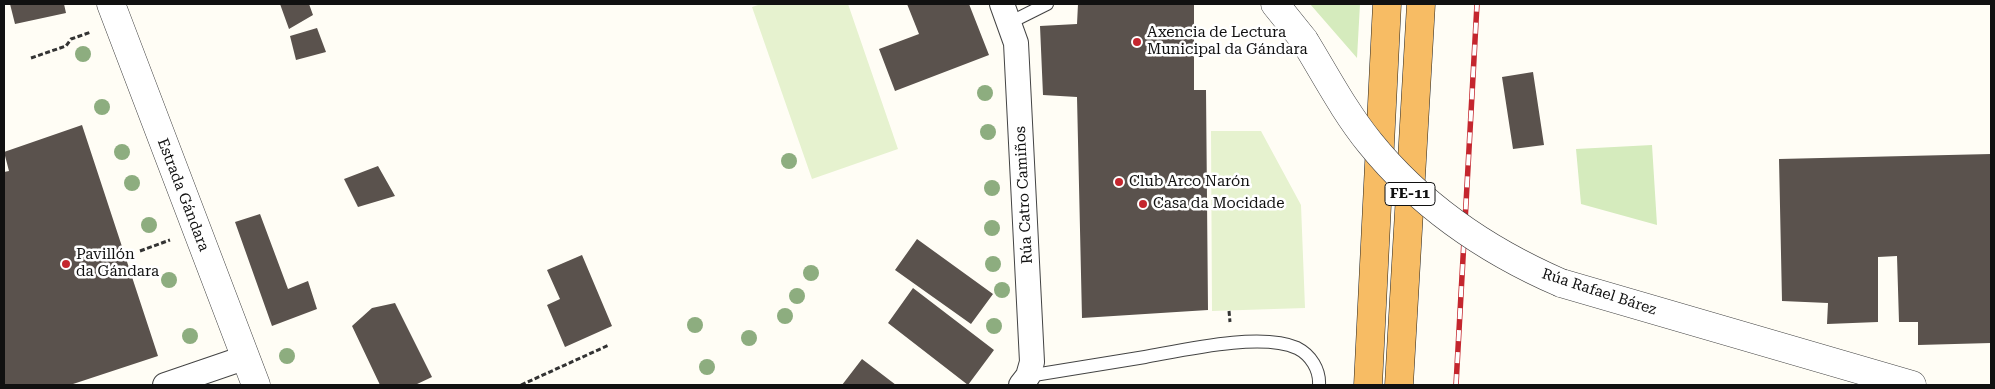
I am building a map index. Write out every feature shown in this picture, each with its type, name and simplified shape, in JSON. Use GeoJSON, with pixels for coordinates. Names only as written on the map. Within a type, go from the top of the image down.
{"type":"FeatureCollection","features":[{"type":"Feature","properties":{"kind":"highway","name":"FE-11"},"geometry":{"type":"LineString","coordinates":[[1368,385],[1387,4]]}},
{"type":"Feature","properties":{"kind":"highway","name":"FE-11"},"geometry":{"type":"LineString","coordinates":[[1399,385],[1421,4]]}},
{"type":"Feature","properties":{"kind":"street","name":"Estrada Gándara"},"geometry":{"type":"LineString","coordinates":[[111,4],[244,358],[256,385]]}},
{"type":"Feature","properties":{"kind":"street","name":"Rúa Rafael Bárez"},"geometry":{"type":"LineString","coordinates":[[1275,4],[1304,40],[1369,141],[1401,179],[1442,215],[1473,237],[1507,257],[1561,283],[1912,385]]}},
{"type":"Feature","properties":{"kind":"street","name":"Rúa Catro Camiños"},"geometry":{"type":"LineString","coordinates":[[1006,13],[1016,43],[1032,362],[1025,381]]}},
{"type":"Feature","properties":{"kind":"street"},"geometry":{"type":"LineString","coordinates":[[166,385],[244,358]]}},
{"type":"Feature","properties":{"kind":"lane"},"geometry":{"type":"LineString","coordinates":[[1006,13],[1047,4]]}},
{"type":"Feature","properties":{"kind":"lane"},"geometry":{"type":"LineString","coordinates":[[1025,381],[1230,342],[1267,342],[1296,348],[1310,358],[1320,376],[1319,385]]}},
{"type":"Feature","properties":{"kind":"path"},"geometry":{"type":"LineString","coordinates":[[31,58],[66,46],[71,39],[88,33]]}},
{"type":"Feature","properties":{"kind":"path"},"geometry":{"type":"LineString","coordinates":[[140,251],[165,241]]}},
{"type":"Feature","properties":{"kind":"path"},"geometry":{"type":"LineString","coordinates":[[521,385],[609,345]]}},
{"type":"Feature","properties":{"kind":"green space"},"geometry":{"type":"Polygon","coordinates":[[[761,4],[848,4],[898,149],[812,179],[752,7],[761,4]]]}},
{"type":"Feature","properties":{"kind":"green space"},"geometry":{"type":"Polygon","coordinates":[[[1310,4],[1360,4],[1357,58],[1310,4]]]}},
{"type":"Feature","properties":{"kind":"green space"},"geometry":{"type":"Polygon","coordinates":[[[1211,131],[1261,131],[1301,205],[1305,308],[1212,311],[1211,131]]]}},
{"type":"Feature","properties":{"kind":"green space"},"geometry":{"type":"Polygon","coordinates":[[[1652,145],[1657,225],[1581,204],[1576,149],[1652,145]]]}},
{"type":"Feature","properties":{"kind":"building"},"geometry":{"type":"Polygon","coordinates":[[[10,4],[64,4],[66,13],[15,24],[10,4]]]}},
{"type":"Feature","properties":{"kind":"building"},"geometry":{"type":"Polygon","coordinates":[[[280,4],[309,4],[313,15],[289,29],[280,4]]]}},
{"type":"Feature","properties":{"kind":"building"},"geometry":{"type":"Polygon","coordinates":[[[907,4],[969,4],[989,55],[895,91],[879,49],[919,34],[907,4]]]}},
{"type":"Feature","properties":{"kind":"building","name":"Casa da Mocidade"},"geometry":{"type":"Polygon","coordinates":[[[1078,4],[1194,4],[1194,90],[1206,90],[1208,310],[1082,318],[1077,97],[1043,95],[1040,26],[1077,24],[1078,4]]]}},
{"type":"Feature","properties":{"kind":"building"},"geometry":{"type":"Polygon","coordinates":[[[317,28],[326,52],[296,60],[290,36],[317,28]]]}},
{"type":"Feature","properties":{"kind":"building"},"geometry":{"type":"Polygon","coordinates":[[[1533,72],[1544,145],[1513,149],[1502,77],[1533,72]]]}},
{"type":"Feature","properties":{"kind":"building","name":"Pavillón da Gándara"},"geometry":{"type":"Polygon","coordinates":[[[82,125],[158,356],[70,385],[4,385],[4,172],[9,171],[4,152],[82,125]]]}},
{"type":"Feature","properties":{"kind":"building"},"geometry":{"type":"Polygon","coordinates":[[[1991,154],[1991,343],[1918,345],[1918,322],[1899,322],[1897,256],[1878,257],[1878,322],[1827,324],[1828,303],[1782,301],[1779,159],[1991,154]]]}},
{"type":"Feature","properties":{"kind":"building"},"geometry":{"type":"Polygon","coordinates":[[[378,166],[395,196],[358,207],[344,179],[378,166]]]}},
{"type":"Feature","properties":{"kind":"building"},"geometry":{"type":"Polygon","coordinates":[[[260,214],[288,289],[308,281],[317,309],[272,326],[235,222],[260,214]]]}},
{"type":"Feature","properties":{"kind":"building"},"geometry":{"type":"Polygon","coordinates":[[[917,239],[993,294],[971,324],[895,270],[917,239]]]}},
{"type":"Feature","properties":{"kind":"building"},"geometry":{"type":"Polygon","coordinates":[[[582,255],[612,326],[565,347],[547,305],[560,299],[547,270],[582,255]]]}},
{"type":"Feature","properties":{"kind":"building"},"geometry":{"type":"Polygon","coordinates":[[[913,288],[994,350],[968,385],[888,323],[913,288]]]}},
{"type":"Feature","properties":{"kind":"building"},"geometry":{"type":"Polygon","coordinates":[[[395,303],[432,377],[415,385],[380,385],[352,326],[372,308],[395,303]]]}},
{"type":"Feature","properties":{"kind":"building"},"geometry":{"type":"Polygon","coordinates":[[[862,359],[896,385],[842,385],[862,359]]]}},
{"type":"Feature","properties":{"kind":"railway"},"geometry":{"type":"LineString","coordinates":[[1456,385],[1477,4]]}},
{"type":"Feature","properties":{"kind":"place","name":"Axencia de Lectura Municipal da Gándara"},"geometry":{"type":"Point","coordinates":[1137,42]}},
{"type":"Feature","properties":{"kind":"place","name":"Club Arco Narón"},"geometry":{"type":"Point","coordinates":[1119,182]}},
{"type":"Feature","properties":{"kind":"place","name":"Casa da Mocidade"},"geometry":{"type":"Point","coordinates":[1143,204]}},
{"type":"Feature","properties":{"kind":"place","name":"Pavillón da Gándara"},"geometry":{"type":"Point","coordinates":[66,264]}}]}
